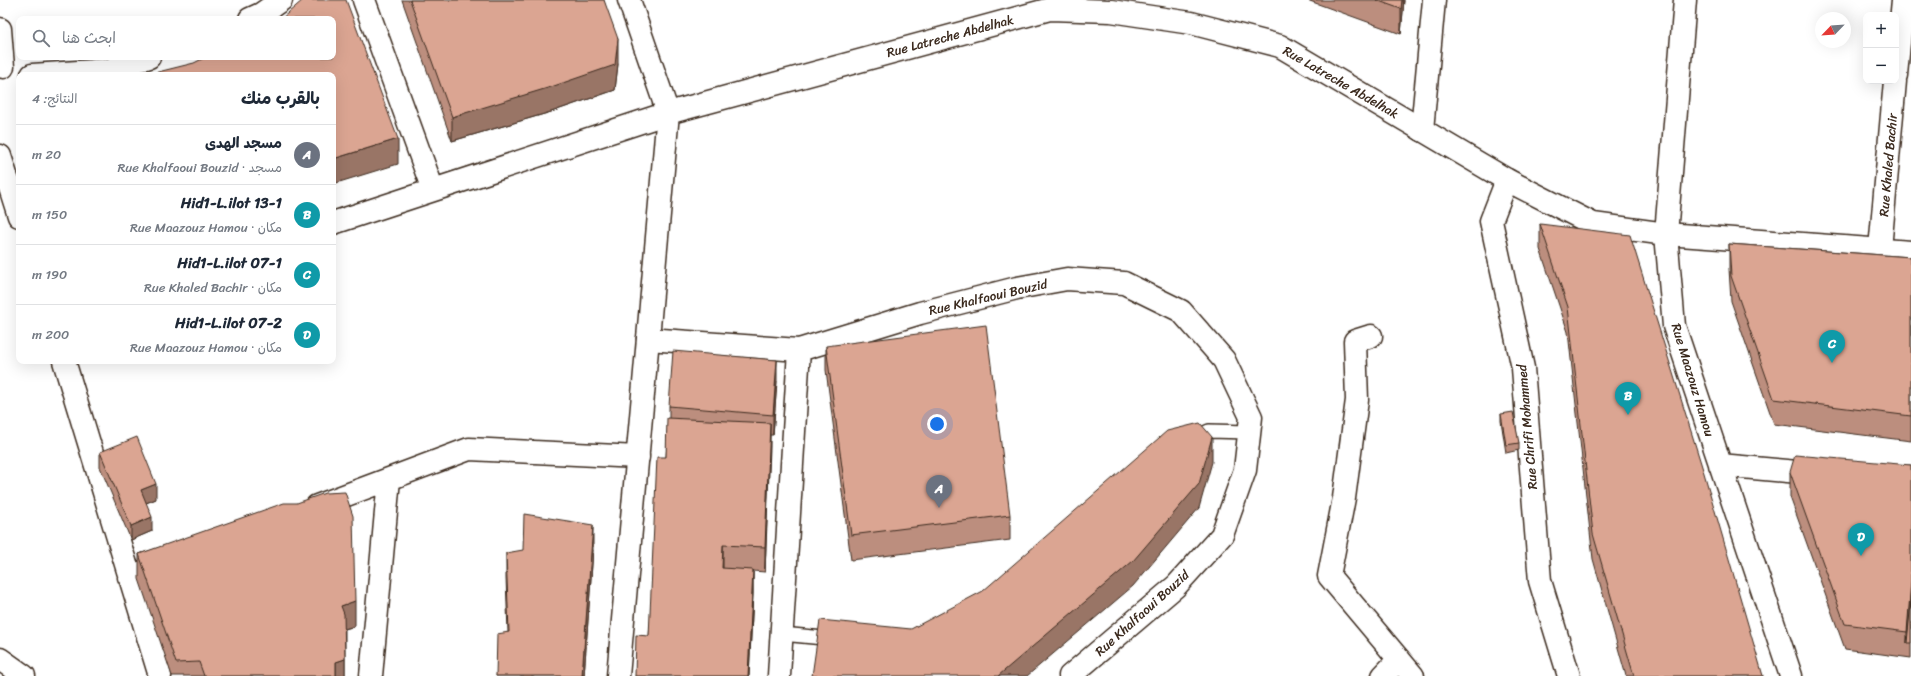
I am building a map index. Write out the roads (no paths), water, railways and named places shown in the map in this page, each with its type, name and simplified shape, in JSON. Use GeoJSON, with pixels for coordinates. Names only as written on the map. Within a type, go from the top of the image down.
{"type":"FeatureCollection","features":[{"type":"Feature","properties":{"kind":"street"},"geometry":{"type":"LineString","coordinates":[[257,16],[281,0]]}},
{"type":"Feature","properties":{"kind":"street"},"geometry":{"type":"LineString","coordinates":[[364,0],[433,190]]}},
{"type":"Feature","properties":{"kind":"street"},"geometry":{"type":"LineString","coordinates":[[618,676],[668,112],[629,0]]}},
{"type":"Feature","properties":{"kind":"street"},"geometry":{"type":"LineString","coordinates":[[1422,130],[1434,0]]}},
{"type":"Feature","properties":{"kind":"street","name":"Rue Maazouz Hamou"},"geometry":{"type":"LineString","coordinates":[[1685,0],[1666,234],[1674,326],[1791,676]]}},
{"type":"Feature","properties":{"kind":"street"},"geometry":{"type":"LineString","coordinates":[[1899,48],[1903,0]]}},
{"type":"Feature","properties":{"kind":"street","name":"Rue Latreche Abdelhak"},"geometry":{"type":"LineString","coordinates":[[336,222],[668,112],[1054,4],[1111,10],[1191,23],[1280,46],[1507,180],[1593,224],[1666,234],[1911,252]]}},
{"type":"Feature","properties":{"kind":"street"},"geometry":{"type":"LineString","coordinates":[[0,29],[8,69]]}},
{"type":"Feature","properties":{"kind":"street"},"geometry":{"type":"LineString","coordinates":[[78,72],[109,70],[140,60]]}},
{"type":"Feature","properties":{"kind":"street","name":"Rue Khaled Bachir"},"geometry":{"type":"LineString","coordinates":[[1880,250],[1896,84]]}},
{"type":"Feature","properties":{"kind":"street"},"geometry":{"type":"LineString","coordinates":[[0,156],[16,207]]}},
{"type":"Feature","properties":{"kind":"street","name":"Rue Chrifi Mohammed"},"geometry":{"type":"LineString","coordinates":[[1507,180],[1491,221],[1523,368],[1540,581],[1569,676]]}},
{"type":"Feature","properties":{"kind":"street","name":"Rue Khalfaoui Bouzid"},"geometry":{"type":"LineString","coordinates":[[648,339],[799,350],[920,313],[1017,288],[1067,279],[1124,283],[1181,310],[1224,360],[1250,417],[1245,470],[1222,535],[1176,586],[1070,676]]}},
{"type":"Feature","properties":{"kind":"street"},"geometry":{"type":"LineString","coordinates":[[1371,336],[1355,341],[1357,400],[1344,498],[1329,576],[1413,676]]}},
{"type":"Feature","properties":{"kind":"street"},"geometry":{"type":"LineString","coordinates":[[780,676],[799,350]]}},
{"type":"Feature","properties":{"kind":"street"},"geometry":{"type":"LineString","coordinates":[[65,364],[160,676]]}},
{"type":"Feature","properties":{"kind":"street"},"geometry":{"type":"LineString","coordinates":[[300,513],[469,449],[638,458]]}},
{"type":"Feature","properties":{"kind":"street"},"geometry":{"type":"LineString","coordinates":[[1720,465],[1839,475]]}},
{"type":"Feature","properties":{"kind":"street"},"geometry":{"type":"LineString","coordinates":[[371,676],[389,479]]}},
{"type":"Feature","properties":{"kind":"street"},"geometry":{"type":"LineString","coordinates":[[129,577],[188,555]]}},
{"type":"Feature","properties":{"kind":"street"},"geometry":{"type":"LineString","coordinates":[[0,659],[24,676]]}},
{"type":"Feature","properties":{"kind":"street"},"geometry":{"type":"LineString","coordinates":[[1382,676],[1399,659]]}},
{"type":"Feature","properties":{"kind":"lane"},"geometry":{"type":"LineString","coordinates":[[1182,442],[1209,431],[1249,432]]}},
{"type":"Feature","properties":{"kind":"lane"},"geometry":{"type":"LineString","coordinates":[[782,634],[848,640]]}},
{"type":"Feature","properties":{"kind":"place","name":"Hid1-L.ilot 07-1"},"geometry":{"type":"Point","coordinates":[1832,363]}},
{"type":"Feature","properties":{"kind":"place","name":"Hid1-L.ilot 13-1"},"geometry":{"type":"Point","coordinates":[1628,415]}},
{"type":"Feature","properties":{"kind":"place","name":"مسجد الهدى"},"geometry":{"type":"Point","coordinates":[939,508]}},
{"type":"Feature","properties":{"kind":"place","name":"Hid1-L.ilot 07-2"},"geometry":{"type":"Point","coordinates":[1861,556]}}]}
